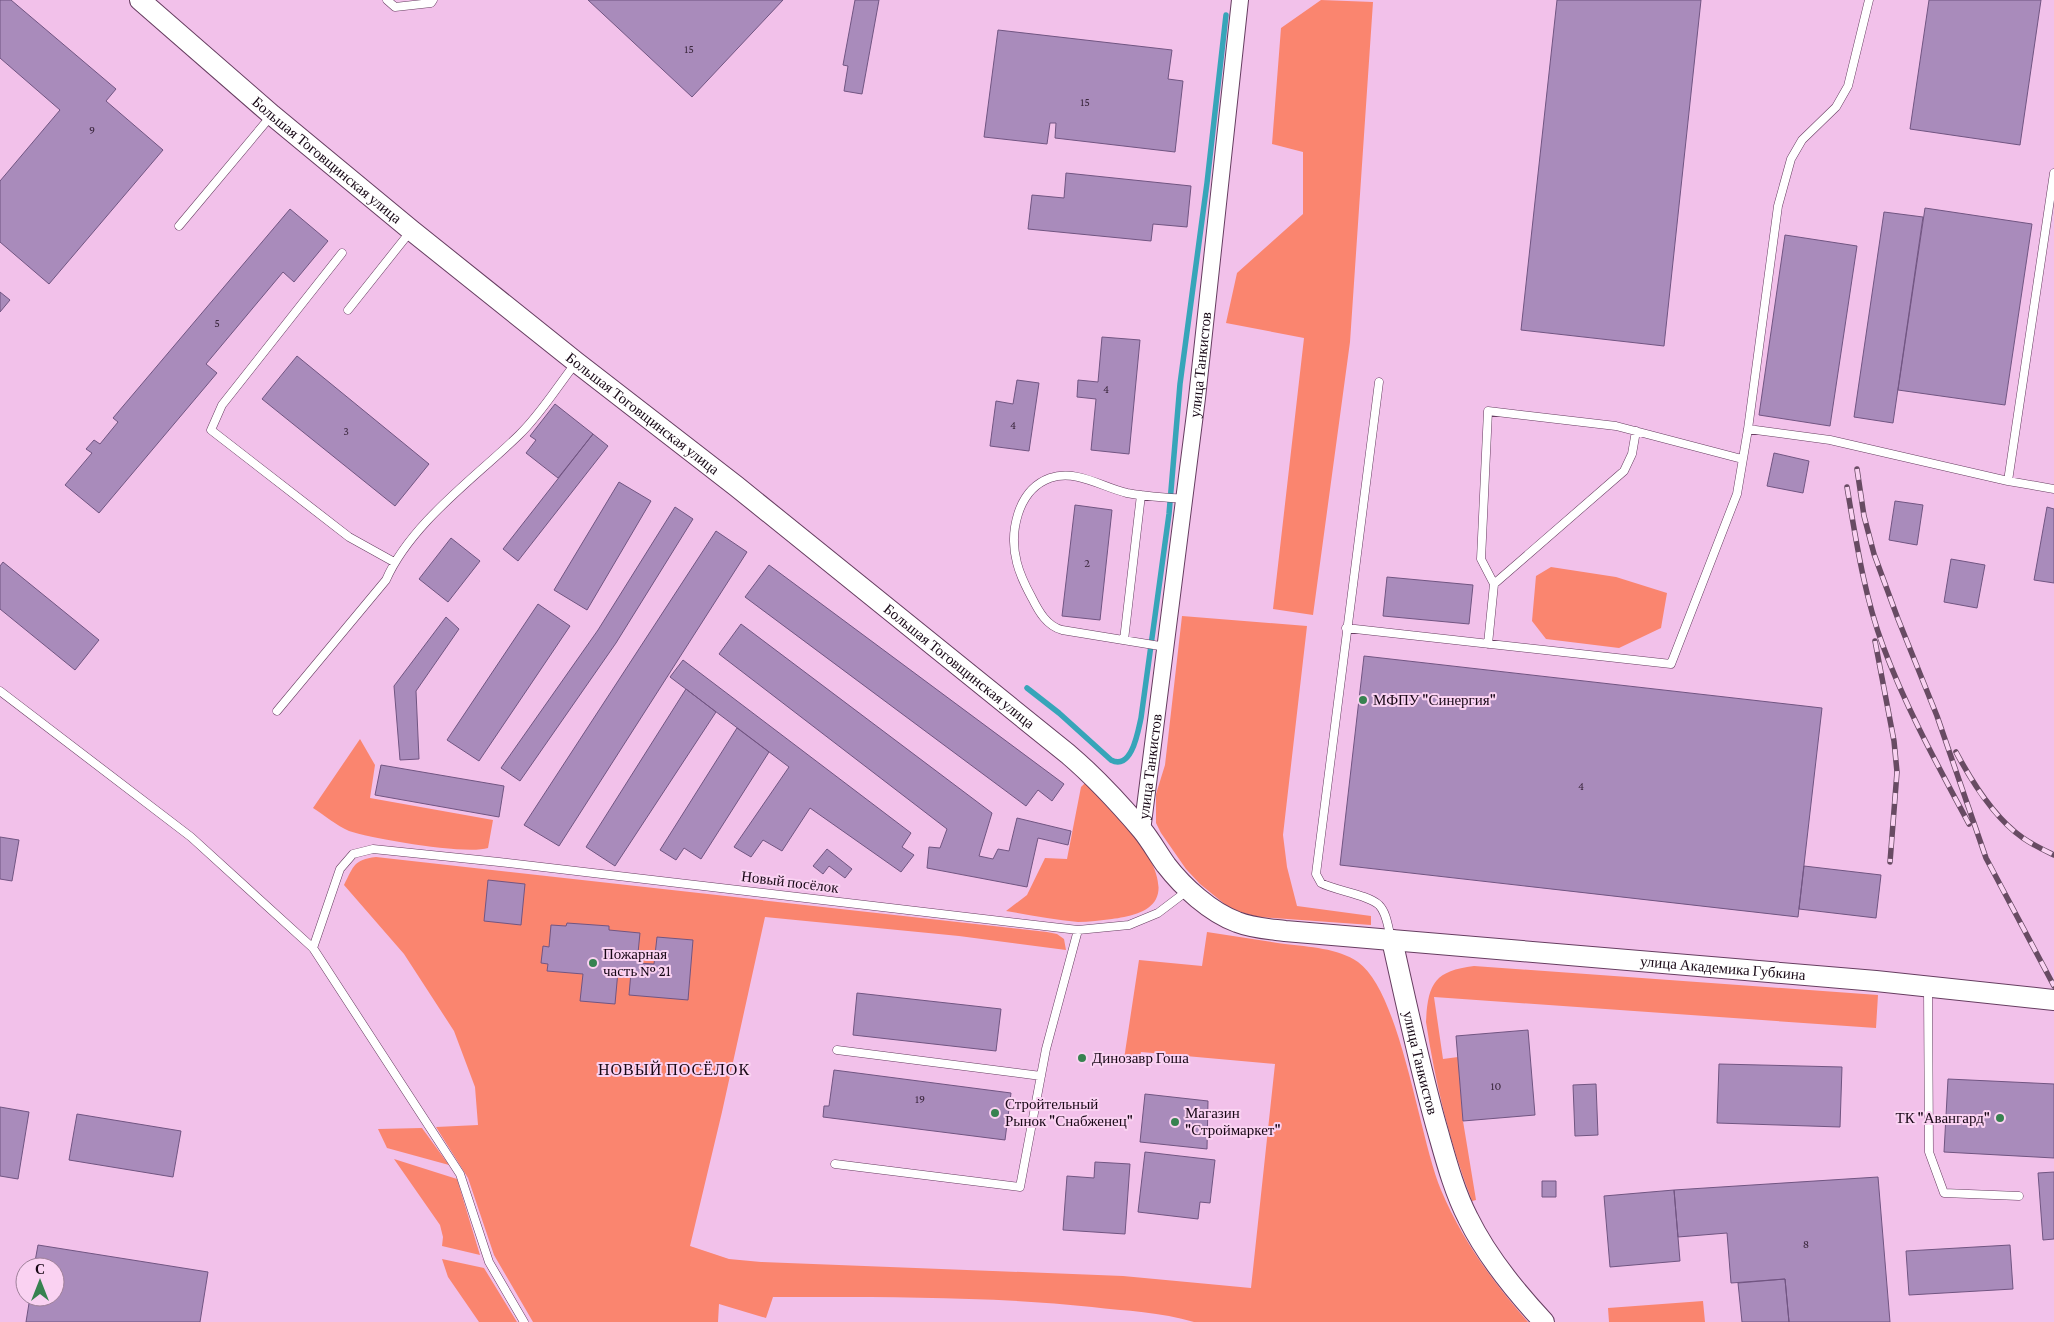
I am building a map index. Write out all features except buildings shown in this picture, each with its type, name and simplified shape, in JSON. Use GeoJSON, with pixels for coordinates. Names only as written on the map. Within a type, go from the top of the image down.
{"type":"FeatureCollection","features":[{"type":"Feature","properties":{"kind":"street","name":"Большая Тоговщинская улица"},"geometry":{"type":"LineString","coordinates":[[140,0],[272,115],[411,230],[576,362],[736,486],[1095,776],[1142,830]]}},
{"type":"Feature","properties":{"kind":"street","name":"улица Танкистов"},"geometry":{"type":"LineString","coordinates":[[1240,0],[1218,215],[1142,830],[1167,866],[1189,890],[1216,912],[1244,924],[1268,929],[1392,940],[1428,1096],[1456,1190],[1468,1217],[1487,1251],[1519,1294],[1544,1322]]}},
{"type":"Feature","properties":{"kind":"street","name":"улица Академика Губкина"},"geometry":{"type":"LineString","coordinates":[[1392,940],[1928,986],[2054,1000]]}},
{"type":"Feature","properties":{"kind":"lane"},"geometry":{"type":"LineString","coordinates":[[387,0],[396,7],[431,3],[433,0]]}},
{"type":"Feature","properties":{"kind":"lane"},"geometry":{"type":"LineString","coordinates":[[1346,628],[1671,664],[1737,494],[1748,429],[1778,206],[1791,159],[1802,140],[1836,107],[1848,86],[1869,0]]}},
{"type":"Feature","properties":{"kind":"lane"},"geometry":{"type":"LineString","coordinates":[[178,226],[272,115]]}},
{"type":"Feature","properties":{"kind":"lane"},"geometry":{"type":"LineString","coordinates":[[2008,481],[2054,173]]}},
{"type":"Feature","properties":{"kind":"lane"},"geometry":{"type":"LineString","coordinates":[[348,310],[411,230]]}},
{"type":"Feature","properties":{"kind":"lane"},"geometry":{"type":"LineString","coordinates":[[342,253],[222,405],[211,430],[349,537],[394,562]]}},
{"type":"Feature","properties":{"kind":"lane"},"geometry":{"type":"LineString","coordinates":[[277,711],[386,580],[394,562],[429,520],[521,433],[576,362]]}},
{"type":"Feature","properties":{"kind":"lane"},"geometry":{"type":"LineString","coordinates":[[1379,382],[1316,874],[1321,883],[1368,899],[1379,905],[1384,914],[1392,940]]}},
{"type":"Feature","properties":{"kind":"lane"},"geometry":{"type":"LineString","coordinates":[[1488,644],[1494,584],[1480,559],[1488,411],[1616,426],[1742,459]]}},
{"type":"Feature","properties":{"kind":"lane"},"geometry":{"type":"LineString","coordinates":[[1748,429],[1830,440],[2008,481],[2054,489]]}},
{"type":"Feature","properties":{"kind":"lane"},"geometry":{"type":"LineString","coordinates":[[1494,584],[1624,471],[1632,454],[1636,432]]}},
{"type":"Feature","properties":{"kind":"lane"},"geometry":{"type":"LineString","coordinates":[[1166,647],[1062,630],[1048,622],[1042,615],[1021,576],[1014,551],[1014,528],[1028,493],[1043,481],[1052,477],[1083,478],[1120,491],[1184,499]]}},
{"type":"Feature","properties":{"kind":"lane"},"geometry":{"type":"LineString","coordinates":[[1124,640],[1141,494]]}},
{"type":"Feature","properties":{"kind":"lane"},"geometry":{"type":"LineString","coordinates":[[0,691],[191,837],[313,948],[460,1174],[490,1262],[524,1322]]}},
{"type":"Feature","properties":{"kind":"lane","name":"Новый посёлок"},"geometry":{"type":"LineString","coordinates":[[313,948],[340,869],[352,854],[373,849],[1078,930],[1129,924],[1158,913],[1189,890]]}},
{"type":"Feature","properties":{"kind":"lane"},"geometry":{"type":"LineString","coordinates":[[835,1164],[1020,1187],[1046,1049],[1078,930]]}},
{"type":"Feature","properties":{"kind":"lane"},"geometry":{"type":"LineString","coordinates":[[1928,986],[1929,1152],[1944,1193],[2019,1196]]}},
{"type":"Feature","properties":{"kind":"lane"},"geometry":{"type":"LineString","coordinates":[[837,1050],[1041,1076]]}},
{"type":"Feature","properties":{"kind":"shaded area"},"geometry":{"type":"Polygon","coordinates":[[[1321,0],[1373,2],[1350,342],[1313,615],[1273,609],[1304,338],[1226,323],[1237,273],[1303,214],[1303,152],[1272,144],[1281,28],[1321,0]]]}},
{"type":"Feature","properties":{"kind":"shaded area"},"geometry":{"type":"Polygon","coordinates":[[[1551,567],[1616,577],[1667,593],[1661,628],[1619,648],[1546,639],[1532,621],[1536,576],[1551,567]]]}},
{"type":"Feature","properties":{"kind":"shaded area"},"geometry":{"type":"Polygon","coordinates":[[[1182,616],[1307,626],[1283,835],[1287,867],[1297,906],[1371,916],[1371,925],[1259,917],[1240,912],[1227,906],[1200,884],[1186,869],[1161,833],[1156,823],[1156,794],[1165,765],[1182,616]]]}},
{"type":"Feature","properties":{"kind":"shaded area"},"geometry":{"type":"Polygon","coordinates":[[[360,739],[375,765],[370,798],[493,820],[488,848],[477,850],[441,848],[398,842],[361,834],[344,829],[313,808],[360,739]]]}},
{"type":"Feature","properties":{"kind":"shaded area"},"geometry":{"type":"Polygon","coordinates":[[[1088,780],[1123,819],[1147,853],[1155,870],[1159,886],[1153,904],[1137,914],[1086,922],[1060,920],[1006,911],[1027,895],[1045,858],[1067,859],[1081,787],[1088,780]]]}},
{"type":"Feature","properties":{"kind":"shaded area"},"geometry":{"type":"Polygon","coordinates":[[[376,857],[1047,932],[1057,934],[1064,939],[1066,950],[959,936],[765,917],[690,1246],[729,1259],[761,1262],[1123,1276],[1251,1288],[1275,1064],[1141,1052],[1139,1061],[1124,1059],[1139,960],[1202,966],[1207,932],[1323,949],[1350,957],[1358,962],[1373,979],[1386,1003],[1407,1068],[1433,1166],[1449,1208],[1479,1260],[1528,1322],[1194,1322],[1143,1312],[1052,1303],[933,1298],[773,1297],[766,1318],[719,1304],[718,1322],[533,1322],[494,1255],[468,1178],[436,1127],[478,1125],[475,1087],[454,1031],[404,954],[344,885],[358,862],[376,857]]]}},
{"type":"Feature","properties":{"kind":"shaded area"},"geometry":{"type":"Polygon","coordinates":[[[1474,966],[1878,995],[1876,1028],[1434,997],[1443,1059],[1458,1057],[1463,1121],[1476,1200],[1472,1201],[1444,1113],[1426,1022],[1429,998],[1436,982],[1450,972],[1474,966]]]}},
{"type":"Feature","properties":{"kind":"shaded area"},"geometry":{"type":"Polygon","coordinates":[[[422,1128],[449,1165],[387,1148],[378,1129],[422,1128]]]}},
{"type":"Feature","properties":{"kind":"shaded area"},"geometry":{"type":"Polygon","coordinates":[[[394,1159],[457,1179],[480,1255],[442,1246],[443,1237],[440,1225],[394,1159]]]}},
{"type":"Feature","properties":{"kind":"shaded area"},"geometry":{"type":"Polygon","coordinates":[[[442,1259],[484,1268],[517,1322],[479,1322],[448,1277],[442,1259]]]}},
{"type":"Feature","properties":{"kind":"shaded area"},"geometry":{"type":"Polygon","coordinates":[[[1703,1301],[1705,1322],[1609,1322],[1608,1308],[1703,1301]]]}},
{"type":"Feature","properties":{"kind":"waterway"},"geometry":{"type":"LineString","coordinates":[[1027,688],[1059,713],[1111,760],[1118,762],[1124,760],[1129,755],[1136,740],[1141,718],[1169,514],[1180,384],[1207,183],[1226,15]]}},
{"type":"Feature","properties":{"kind":"railway"},"geometry":{"type":"LineString","coordinates":[[1857,469],[1864,516],[1874,554],[1937,716],[1986,858],[2054,986]]}},
{"type":"Feature","properties":{"kind":"railway"},"geometry":{"type":"LineString","coordinates":[[1847,487],[1857,547],[1876,627],[1912,714],[1969,824]]}},
{"type":"Feature","properties":{"kind":"railway"},"geometry":{"type":"LineString","coordinates":[[1875,641],[1894,741],[1897,772],[1890,862]]}},
{"type":"Feature","properties":{"kind":"railway"},"geometry":{"type":"LineString","coordinates":[[1956,752],[1985,799],[2012,830],[2054,855]]}},
{"type":"Feature","properties":{"kind":"place","name":"МФПУ \"Синергия\""},"geometry":{"type":"Point","coordinates":[1363,700]}},
{"type":"Feature","properties":{"kind":"place","name":"Пожарная часть № 21"},"geometry":{"type":"Point","coordinates":[593,963]}},
{"type":"Feature","properties":{"kind":"place","name":"Динозавр Гоша"},"geometry":{"type":"Point","coordinates":[1082,1058]}},
{"type":"Feature","properties":{"kind":"place","name":"Стройтельный Рынок \"Снабженец\""},"geometry":{"type":"Point","coordinates":[995,1113]}},
{"type":"Feature","properties":{"kind":"place","name":"ТК \"Авангард\""},"geometry":{"type":"Point","coordinates":[2000,1118]}},
{"type":"Feature","properties":{"kind":"place","name":"Магазин \"Строймаркет\""},"geometry":{"type":"Point","coordinates":[1175,1122]}},
{"type":"Feature","properties":{"kind":"district","name":"НОВЫЙ ПОСЁЛОК"},"geometry":{"type":"Point","coordinates":[674,1069]}}]}
